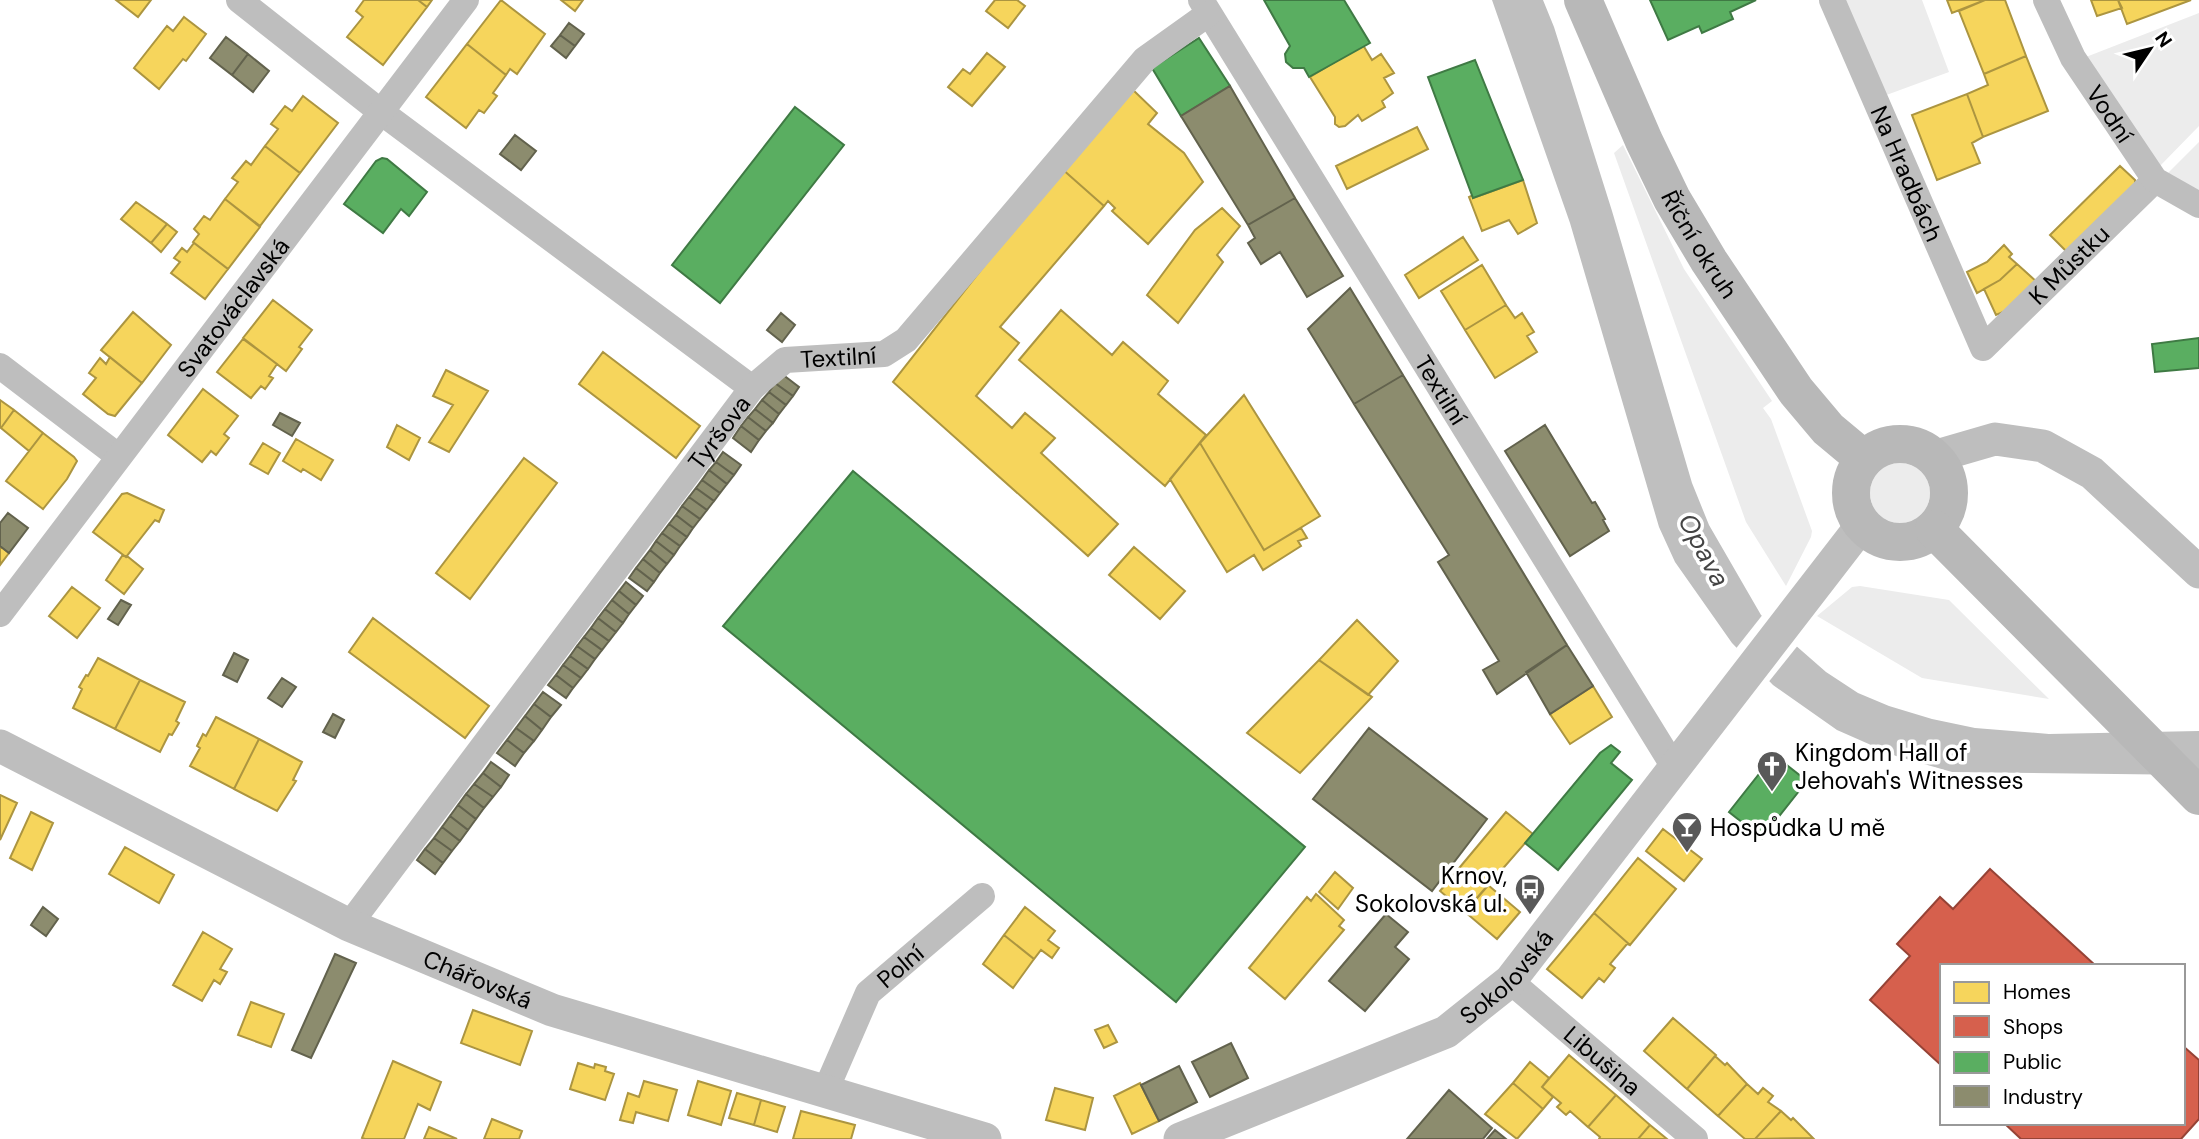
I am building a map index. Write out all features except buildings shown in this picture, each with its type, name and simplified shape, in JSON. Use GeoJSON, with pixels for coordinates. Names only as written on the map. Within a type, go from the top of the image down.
{"type":"FeatureCollection","features":[{"type":"Feature","properties":{"kind":"main road","name":"Říční okruh"},"geometry":{"type":"LineString","coordinates":[[1583,0],[1644,141],[1672,199],[1709,261],[1796,391],[1828,429],[1864,459]]}},
{"type":"Feature","properties":{"kind":"main road"},"geometry":{"type":"LineString","coordinates":[[1906,444],[1933,457],[1943,470],[1948,485],[1948,501],[1943,516],[1934,529],[1920,538],[1905,542],[1889,541],[1874,535],[1862,525],[1853,506],[1851,484],[1864,459],[1876,450],[1906,444]]}},
{"type":"Feature","properties":{"kind":"main road"},"geometry":{"type":"LineString","coordinates":[[1934,529],[2199,796]]}},
{"type":"Feature","properties":{"kind":"street","name":"Tyršova"},"geometry":{"type":"LineString","coordinates":[[239,0],[381,112],[752,388],[349,925]]}},
{"type":"Feature","properties":{"kind":"street","name":"Svatováclavská"},"geometry":{"type":"LineString","coordinates":[[0,614],[466,0]]}},
{"type":"Feature","properties":{"kind":"street","name":"Na Hradbách"},"geometry":{"type":"LineString","coordinates":[[1832,0],[1983,348]]}},
{"type":"Feature","properties":{"kind":"street","name":"Vodní"},"geometry":{"type":"LineString","coordinates":[[2046,0],[2073,58],[2155,180],[2199,205]]}},
{"type":"Feature","properties":{"kind":"street","name":"Textilní"},"geometry":{"type":"LineString","coordinates":[[752,388],[785,360],[884,354],[906,340],[1145,59],[1205,7],[1674,767]]}},
{"type":"Feature","properties":{"kind":"street","name":"K Můstku"},"geometry":{"type":"LineString","coordinates":[[1983,348],[2155,180]]}},
{"type":"Feature","properties":{"kind":"street"},"geometry":{"type":"LineString","coordinates":[[0,366],[118,456]]}},
{"type":"Feature","properties":{"kind":"street"},"geometry":{"type":"LineString","coordinates":[[1933,457],[1995,439],[2043,446],[2092,473],[2199,572]]}},
{"type":"Feature","properties":{"kind":"street","name":"Sokolovská"},"geometry":{"type":"LineString","coordinates":[[1180,1139],[1446,1032],[1510,981],[1862,525]]}},
{"type":"Feature","properties":{"kind":"street","name":"Chářovská"},"geometry":{"type":"LineString","coordinates":[[0,746],[349,925],[552,1010],[985,1139]]}},
{"type":"Feature","properties":{"kind":"street","name":"Polní"},"geometry":{"type":"LineString","coordinates":[[825,1092],[868,993],[982,895]]}},
{"type":"Feature","properties":{"kind":"street","name":"Libušina"},"geometry":{"type":"LineString","coordinates":[[1510,981],[1695,1139]]}},
{"type":"Feature","properties":{"kind":"shaded area"},"geometry":{"type":"Polygon","coordinates":[[[1840,0],[1922,0],[1949,72],[1881,97],[1840,0]]]}},
{"type":"Feature","properties":{"kind":"shaded area"},"geometry":{"type":"Polygon","coordinates":[[[2199,13],[2199,126],[2159,167],[2086,57],[2199,13]]]}},
{"type":"Feature","properties":{"kind":"shaded area"},"geometry":{"type":"Polygon","coordinates":[[[2199,142],[2199,191],[2167,174],[2199,142]]]}},
{"type":"Feature","properties":{"kind":"shaded area"},"geometry":{"type":"Polygon","coordinates":[[[1623,145],[1684,269],[1772,401],[1763,408],[1771,419],[1812,531],[1786,586],[1746,522],[1614,153],[1623,145]]]}},
{"type":"Feature","properties":{"kind":"shaded area"},"geometry":{"type":"Polygon","coordinates":[[[1894,463],[1906,463],[1925,476],[1930,493],[1928,505],[1917,518],[1906,523],[1894,523],[1875,510],[1870,499],[1870,487],[1883,468],[1894,463]]]}},
{"type":"Feature","properties":{"kind":"shaded area"},"geometry":{"type":"Polygon","coordinates":[[[1852,587],[1949,600],[2049,699],[1922,678],[1817,616],[1852,587]]]}},
{"type":"Feature","properties":{"kind":"water","name":"Opava"},"geometry":{"type":"Polygon","coordinates":[[[1492,0],[1543,0],[1612,211],[1692,483],[1709,525],[1761,615],[1826,672],[1858,693],[1889,706],[1975,728],[2049,734],[2199,731],[2199,775],[1952,772],[1896,756],[1837,730],[1773,685],[1732,643],[1675,562],[1659,527],[1570,223],[1492,0]]]}},
{"type":"Feature","properties":{"kind":"pier"},"geometry":{"type":"Polygon","coordinates":[[[1764,613],[1799,644],[1767,684],[1734,651],[1764,613]]]}},
{"type":"Feature","properties":{"kind":"place","name":"Kingdom Hall of Jehovah's Witnesses"},"geometry":{"type":"Point","coordinates":[1772,793]}},
{"type":"Feature","properties":{"kind":"place","name":"Hospůdka U mě"},"geometry":{"type":"Point","coordinates":[1687,854]}},
{"type":"Feature","properties":{"kind":"place","name":"Krnov, Sokolovská ul."},"geometry":{"type":"Point","coordinates":[1530,916]}}]}
